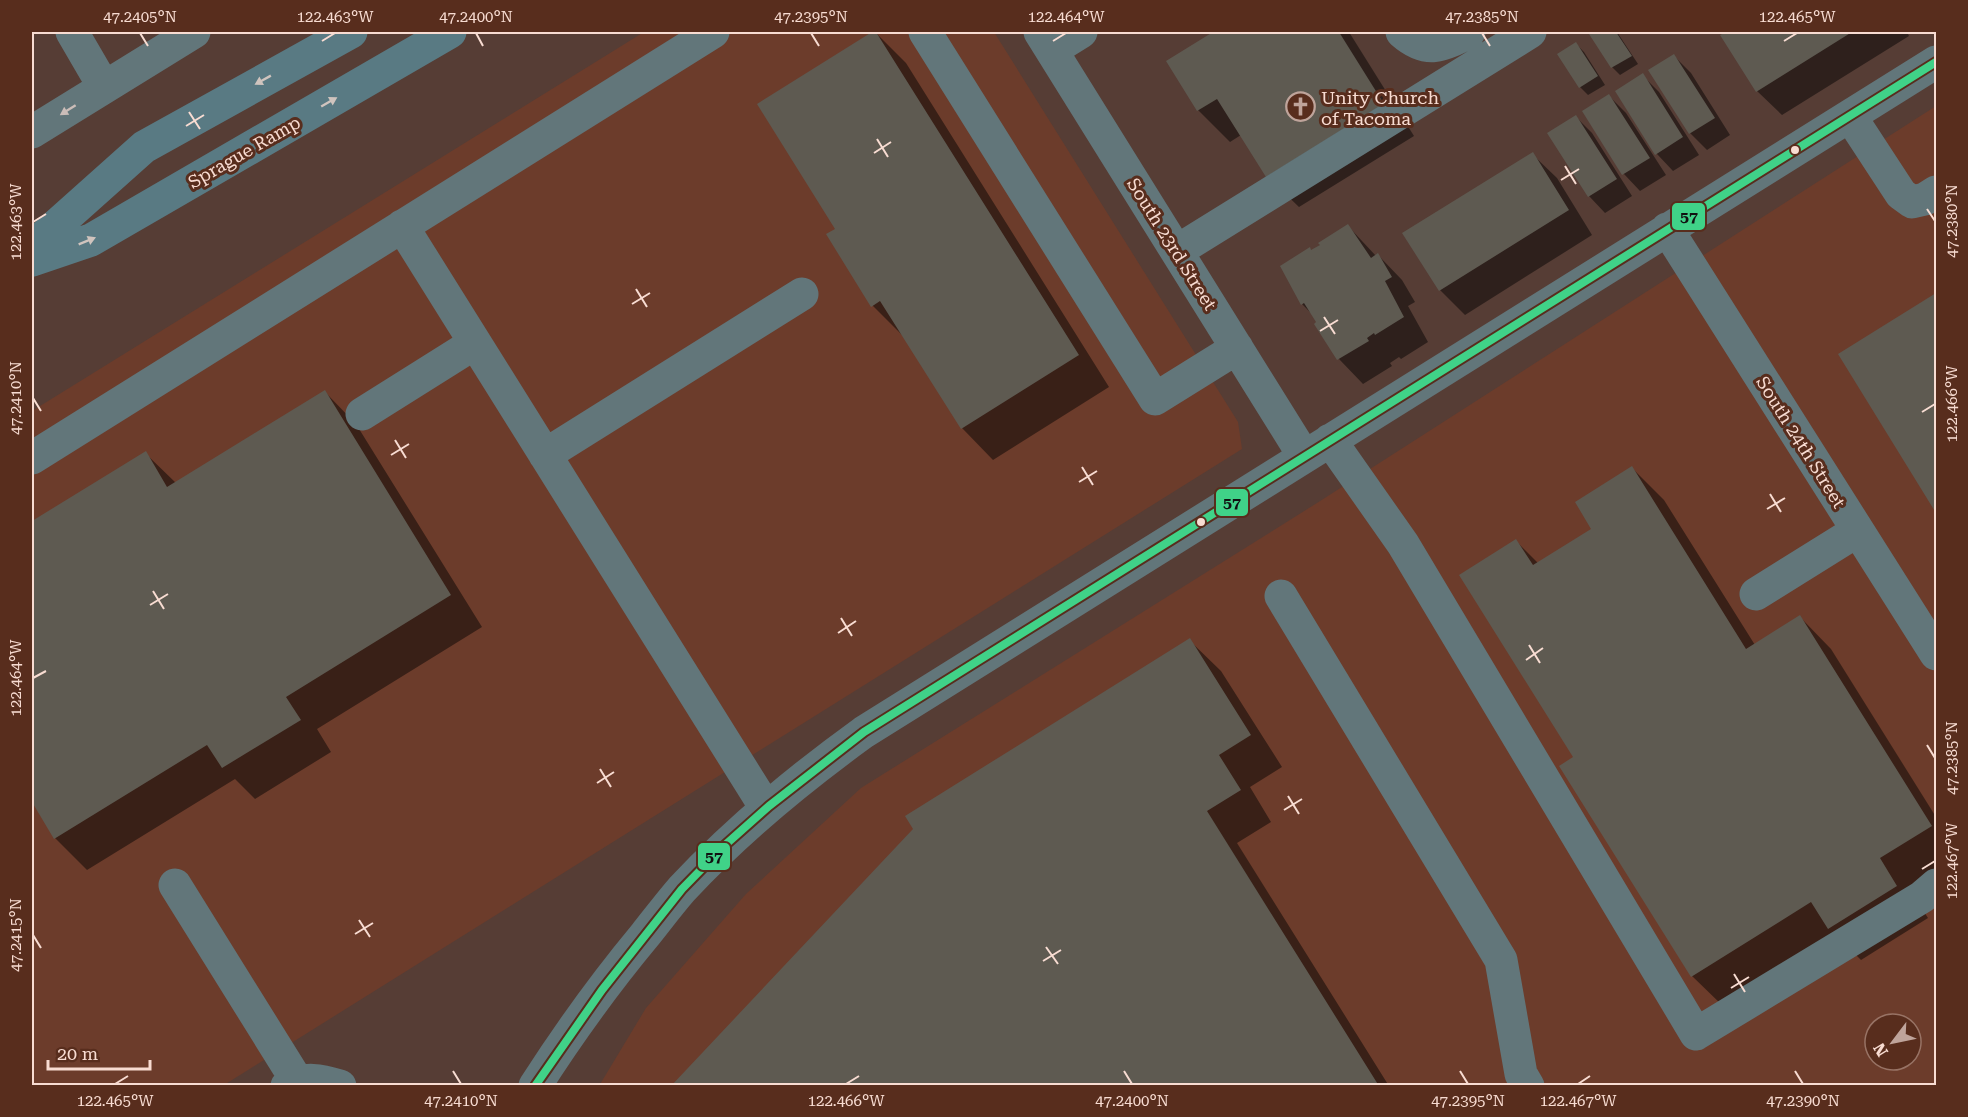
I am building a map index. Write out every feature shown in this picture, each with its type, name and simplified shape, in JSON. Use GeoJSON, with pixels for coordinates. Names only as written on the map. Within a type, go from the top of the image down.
{"type":"FeatureCollection","features":[{"type":"Feature","properties":{"kind":"highway"},"geometry":{"type":"LineString","coordinates":[[32,247],[144,147],[351,32]]}},
{"type":"Feature","properties":{"kind":"highway","name":"Sprague Ramp"},"geometry":{"type":"LineString","coordinates":[[32,260],[91,240],[450,32]]}},
{"type":"Feature","properties":{"kind":"street"},"geometry":{"type":"LineString","coordinates":[[72,32],[104,87]]}},
{"type":"Feature","properties":{"kind":"street"},"geometry":{"type":"LineString","coordinates":[[32,132],[194,32]]}},
{"type":"Feature","properties":{"kind":"street"},"geometry":{"type":"LineString","coordinates":[[32,458],[712,32]]}},
{"type":"Feature","properties":{"kind":"street"},"geometry":{"type":"LineString","coordinates":[[925,32],[1155,399],[1237,348]]}},
{"type":"Feature","properties":{"kind":"street"},"geometry":{"type":"LineString","coordinates":[[1046,41],[1081,32]]}},
{"type":"Feature","properties":{"kind":"street"},"geometry":{"type":"LineString","coordinates":[[1402,32],[1430,47],[1469,32]]}},
{"type":"Feature","properties":{"kind":"street"},"geometry":{"type":"LineString","coordinates":[[1177,251],[1530,32]]}},
{"type":"Feature","properties":{"kind":"street","name":"South 23rd Street"},"geometry":{"type":"LineString","coordinates":[[1046,41],[1237,348],[1317,448],[1403,544],[1696,1034],[1922,897],[1936,885]]}},
{"type":"Feature","properties":{"kind":"street"},"geometry":{"type":"LineString","coordinates":[[535,1086],[567,1035],[681,890],[766,808],[864,732],[1936,62]]}},
{"type":"Feature","properties":{"kind":"street"},"geometry":{"type":"LineString","coordinates":[[1850,116],[1901,195],[1912,202],[1925,199],[1936,192]]}},
{"type":"Feature","properties":{"kind":"street"},"geometry":{"type":"LineString","coordinates":[[402,226],[766,808]]}},
{"type":"Feature","properties":{"kind":"street","name":"South 24th Street"},"geometry":{"type":"LineString","coordinates":[[1668,229],[1936,654]]}},
{"type":"Feature","properties":{"kind":"street"},"geometry":{"type":"LineString","coordinates":[[545,455],[802,294]]}},
{"type":"Feature","properties":{"kind":"street"},"geometry":{"type":"LineString","coordinates":[[362,414],[475,343]]}},
{"type":"Feature","properties":{"kind":"street"},"geometry":{"type":"LineString","coordinates":[[1756,594],[1857,531]]}},
{"type":"Feature","properties":{"kind":"street"},"geometry":{"type":"LineString","coordinates":[[1281,596],[1501,960],[1521,1074],[1528,1086]]}},
{"type":"Feature","properties":{"kind":"street"},"geometry":{"type":"LineString","coordinates":[[175,885],[292,1083],[312,1079],[340,1086]]}},
{"type":"Feature","properties":{"kind":"shaded area"},"geometry":{"type":"Polygon","coordinates":[[[644,32],[994,32],[1238,422],[1242,449],[224,1085],[32,1086],[32,411],[644,32]]]}},
{"type":"Feature","properties":{"kind":"shaded area"},"geometry":{"type":"Polygon","coordinates":[[[1936,106],[1936,1085],[599,1086],[646,1008],[746,894],[861,788],[1317,503],[1936,106]]]}},
{"type":"Feature","properties":{"kind":"building"},"geometry":{"type":"Polygon","coordinates":[[[872,32],[876,32],[1079,355],[961,429],[880,301],[871,307],[826,234],[835,229],[757,104],[872,32]]]}},
{"type":"Feature","properties":{"kind":"building","name":"Unity Church of Tacoma"},"geometry":{"type":"Polygon","coordinates":[[[1213,32],[1339,32],[1384,104],[1266,177],[1217,99],[1197,111],[1166,61],[1213,32]]]}},
{"type":"Feature","properties":{"kind":"building"},"geometry":{"type":"Polygon","coordinates":[[[1616,32],[1632,56],[1611,68],[1589,34],[1616,32]]]}},
{"type":"Feature","properties":{"kind":"building"},"geometry":{"type":"Polygon","coordinates":[[[1726,32],[1852,32],[1756,92],[1720,35],[1726,32]]]}},
{"type":"Feature","properties":{"kind":"building"},"geometry":{"type":"Polygon","coordinates":[[[1576,42],[1598,76],[1579,88],[1557,54],[1576,42]]]}},
{"type":"Feature","properties":{"kind":"building"},"geometry":{"type":"Polygon","coordinates":[[[1674,54],[1715,118],[1689,134],[1648,70],[1674,54]]]}},
{"type":"Feature","properties":{"kind":"building"},"geometry":{"type":"Polygon","coordinates":[[[1643,73],[1683,137],[1655,155],[1615,91],[1643,73]]]}},
{"type":"Feature","properties":{"kind":"building"},"geometry":{"type":"Polygon","coordinates":[[[1609,94],[1650,158],[1622,175],[1582,111],[1609,94]]]}},
{"type":"Feature","properties":{"kind":"building"},"geometry":{"type":"Polygon","coordinates":[[[1576,115],[1617,179],[1588,197],[1547,133],[1576,115]]]}},
{"type":"Feature","properties":{"kind":"building"},"geometry":{"type":"Polygon","coordinates":[[[1533,152],[1569,210],[1439,291],[1402,233],[1533,152]]]}},
{"type":"Feature","properties":{"kind":"building"},"geometry":{"type":"Polygon","coordinates":[[[1348,224],[1371,258],[1378,253],[1392,277],[1385,281],[1404,317],[1375,335],[1374,333],[1367,338],[1369,341],[1337,360],[1314,324],[1316,322],[1304,303],[1301,305],[1280,266],[1310,247],[1311,250],[1320,245],[1318,243],[1348,224]]]}},
{"type":"Feature","properties":{"kind":"building"},"geometry":{"type":"Polygon","coordinates":[[[1936,293],[1936,513],[1838,354],[1936,293]]]}},
{"type":"Feature","properties":{"kind":"building"},"geometry":{"type":"Polygon","coordinates":[[[325,390],[451,595],[286,697],[301,720],[222,768],[207,745],[54,839],[32,802],[32,521],[146,451],[167,487],[325,390]]]}},
{"type":"Feature","properties":{"kind":"building"},"geometry":{"type":"Polygon","coordinates":[[[1632,466],[1746,649],[1800,615],[1932,826],[1880,858],[1897,886],[1828,929],[1811,902],[1691,977],[1559,766],[1573,757],[1459,575],[1516,539],[1533,565],[1591,529],[1575,502],[1632,466]]]}},
{"type":"Feature","properties":{"kind":"building"},"geometry":{"type":"Polygon","coordinates":[[[1190,638],[1251,735],[1219,755],[1241,790],[1207,811],[1379,1086],[671,1086],[913,829],[905,816],[1190,638]]]}},
{"type":"Feature","properties":{"kind":"transit line","name":"57"},"geometry":{"type":"LineString","coordinates":[[535,1086],[602,990],[682,889],[724,846],[769,806],[864,732],[1936,62]]}},
{"type":"Feature","properties":{"kind":"place","name":"Unity Church of Tacoma"},"geometry":{"type":"Point","coordinates":[1300,107]}}]}
